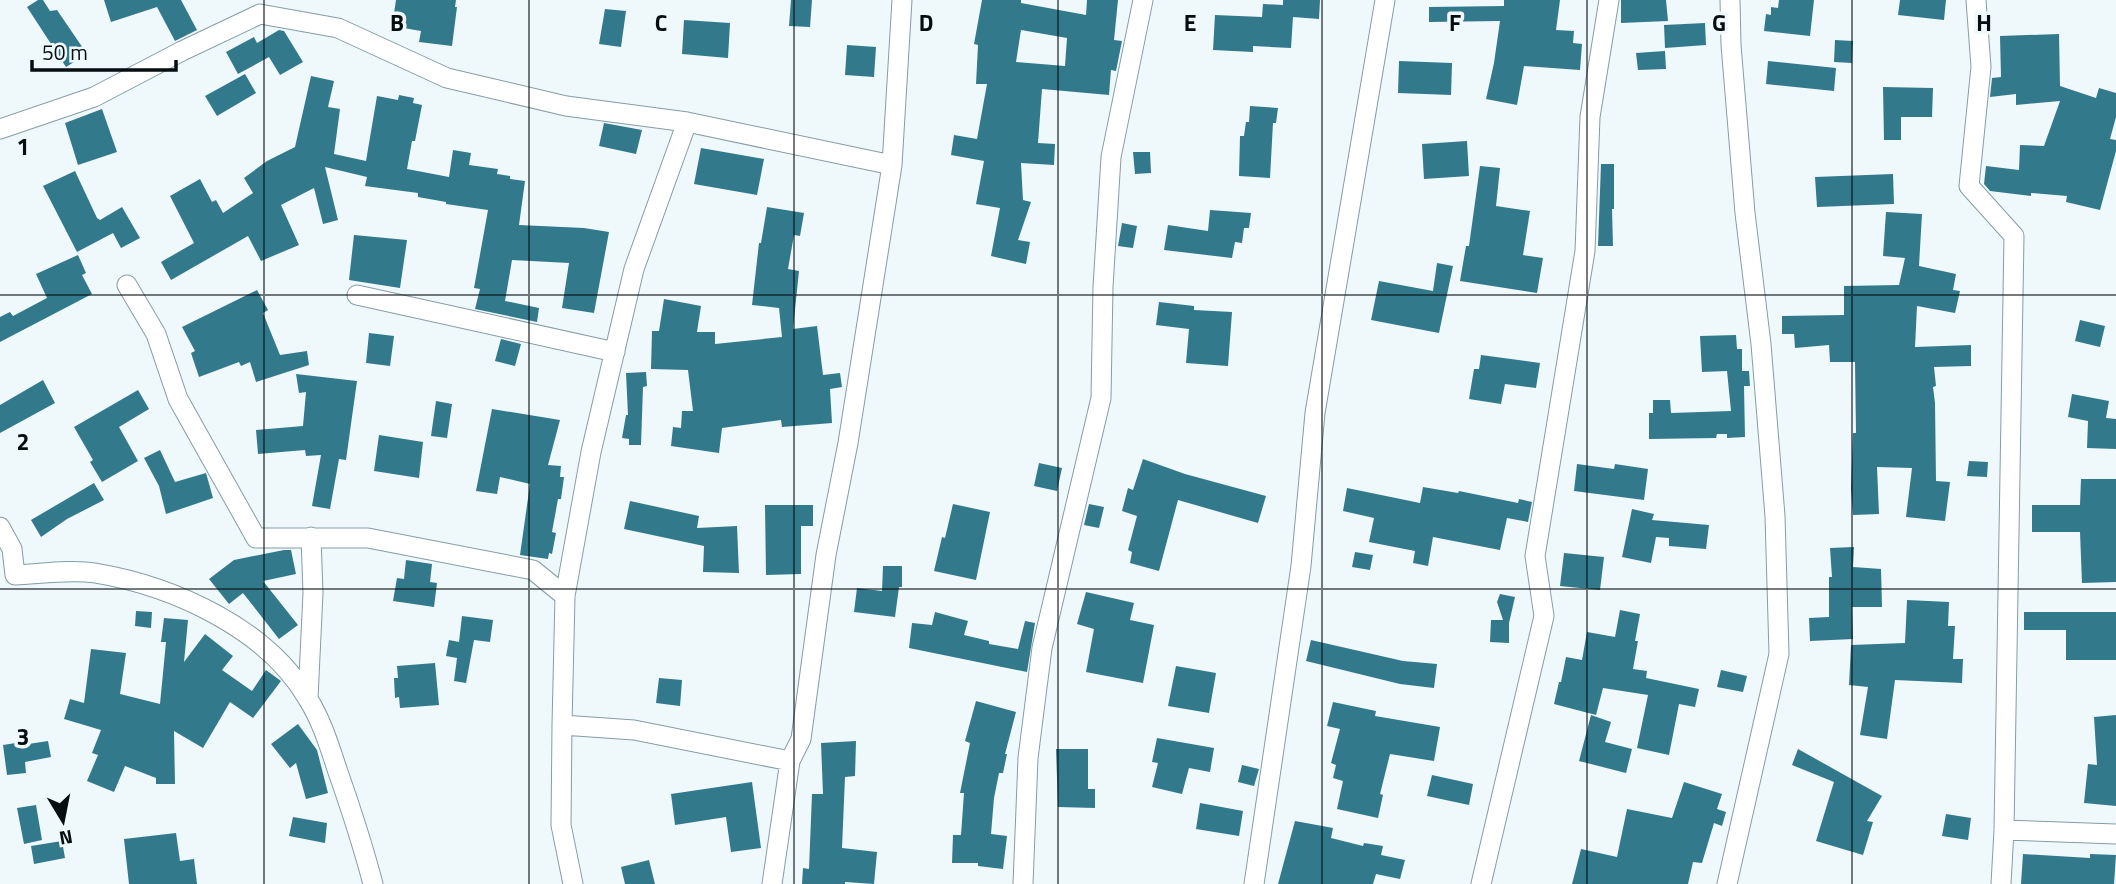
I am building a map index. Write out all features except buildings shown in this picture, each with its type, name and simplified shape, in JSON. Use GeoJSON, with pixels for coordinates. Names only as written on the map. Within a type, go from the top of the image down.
{"type":"FeatureCollection","features":[{"type":"Feature","properties":{"kind":"street"},"geometry":{"type":"LineString","coordinates":[[772,884],[790,761],[800,739],[826,555],[848,443],[892,165],[902,0]]}},
{"type":"Feature","properties":{"kind":"street"},"geometry":{"type":"LineString","coordinates":[[1023,884],[1028,758],[1040,662],[1101,398],[1103,287],[1111,157],[1143,0]]}},
{"type":"Feature","properties":{"kind":"street"},"geometry":{"type":"LineString","coordinates":[[1254,884],[1301,566],[1315,413],[1385,0]]}},
{"type":"Feature","properties":{"kind":"street"},"geometry":{"type":"LineString","coordinates":[[1481,884],[1544,616],[1535,556],[1585,251],[1590,117],[1609,0]]}},
{"type":"Feature","properties":{"kind":"street"},"geometry":{"type":"LineString","coordinates":[[1727,884],[1779,654],[1775,516],[1761,344],[1745,213],[1731,46],[1730,0]]}},
{"type":"Feature","properties":{"kind":"street"},"geometry":{"type":"LineString","coordinates":[[1976,0],[1981,67],[1969,186],[2014,236],[2001,884]]}},
{"type":"Feature","properties":{"kind":"street"},"geometry":{"type":"LineString","coordinates":[[0,129],[94,97],[260,13],[338,28],[447,78],[566,106],[687,122],[892,165]]}},
{"type":"Feature","properties":{"kind":"street"},"geometry":{"type":"LineString","coordinates":[[573,884],[561,825],[565,596],[591,452],[634,269],[687,122]]}},
{"type":"Feature","properties":{"kind":"street"},"geometry":{"type":"LineString","coordinates":[[127,285],[156,334],[178,399],[256,538],[368,538],[533,570],[570,567]]}},
{"type":"Feature","properties":{"kind":"street"},"geometry":{"type":"LineString","coordinates":[[357,295],[615,352]]}},
{"type":"Feature","properties":{"kind":"street"},"geometry":{"type":"LineString","coordinates":[[0,527],[12,550],[15,575],[93,573],[178,595],[221,616],[279,660],[308,698],[327,741],[360,835],[373,884]]}},
{"type":"Feature","properties":{"kind":"street"},"geometry":{"type":"LineString","coordinates":[[308,698],[313,593],[312,537]]}},
{"type":"Feature","properties":{"kind":"street"},"geometry":{"type":"LineString","coordinates":[[533,570],[565,596]]}},
{"type":"Feature","properties":{"kind":"street"},"geometry":{"type":"LineString","coordinates":[[562,725],[634,730],[790,761]]}},
{"type":"Feature","properties":{"kind":"street"},"geometry":{"type":"LineString","coordinates":[[2004,830],[2116,834]]}}]}
